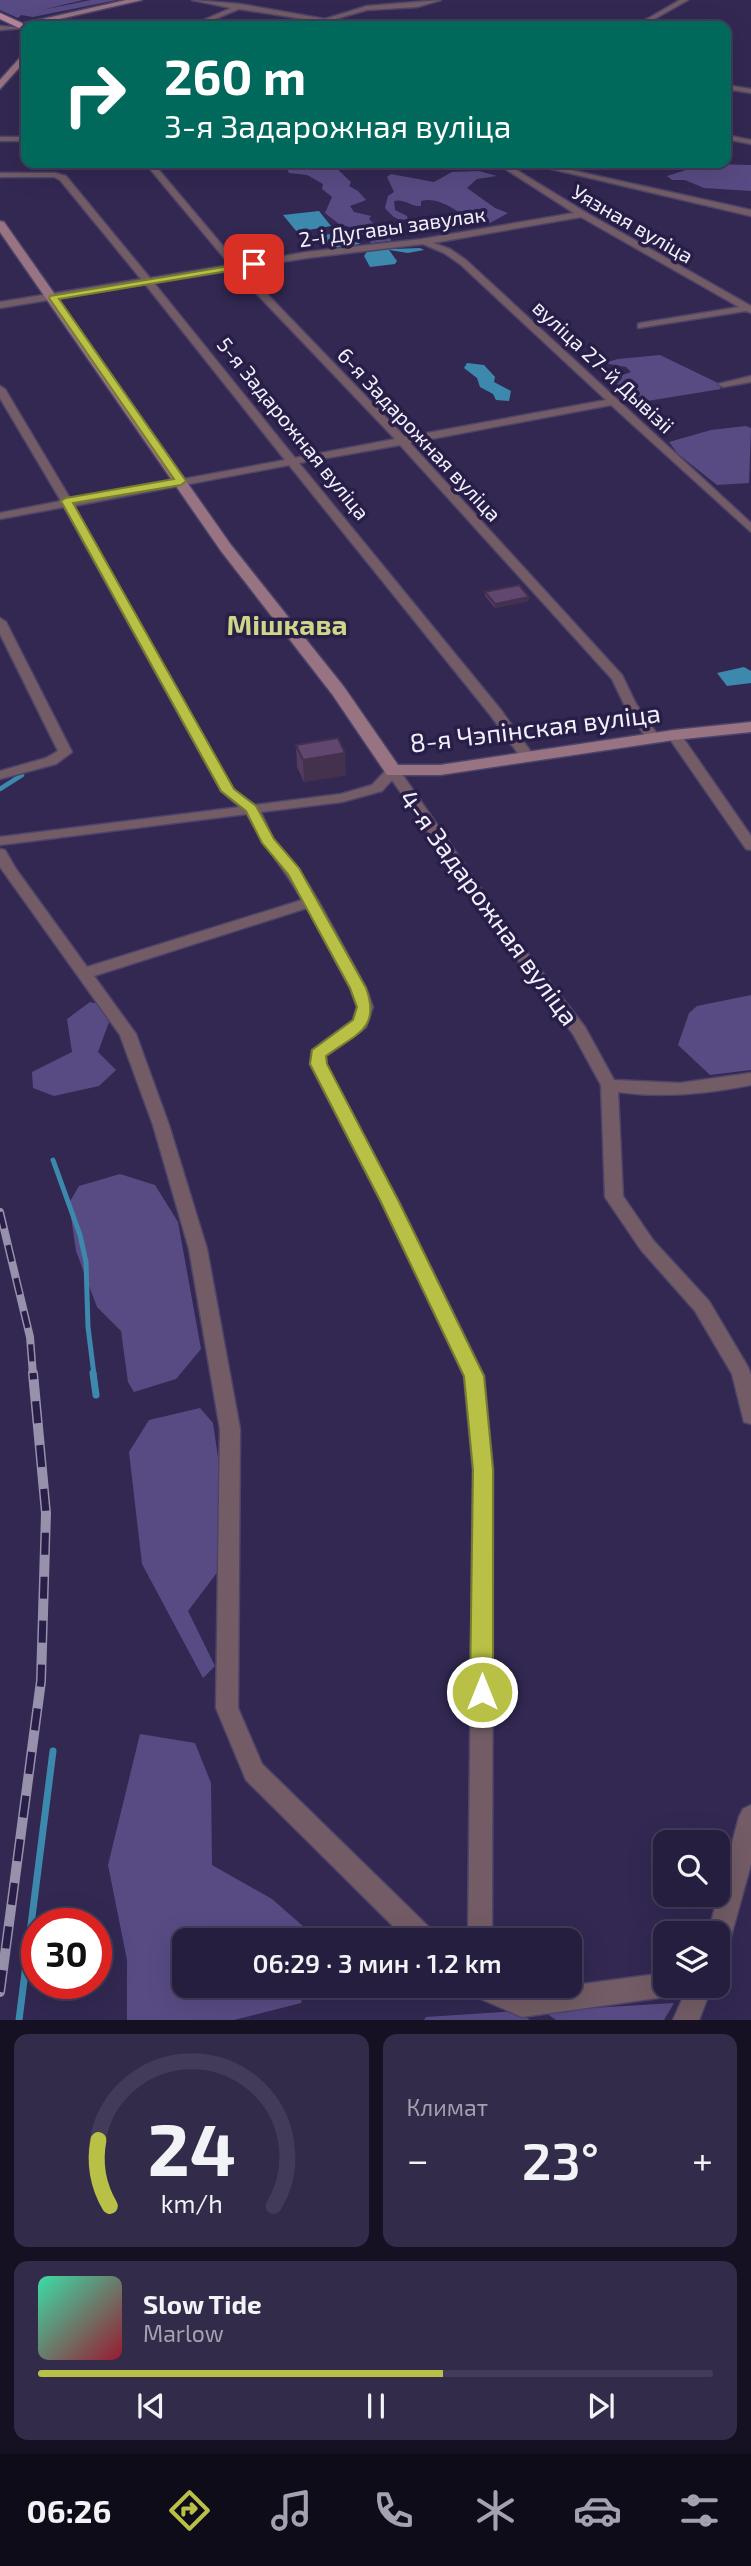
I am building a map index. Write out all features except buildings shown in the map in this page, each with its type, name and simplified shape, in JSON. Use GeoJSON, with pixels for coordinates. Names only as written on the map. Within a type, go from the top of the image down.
{"type":"FeatureCollection","features":[{"type":"Feature","properties":{"kind":"main road"},"geometry":{"type":"LineString","coordinates":[[61,21],[138,0]]}},
{"type":"Feature","properties":{"kind":"main road"},"geometry":{"type":"LineString","coordinates":[[0,16],[21,26]]}},
{"type":"Feature","properties":{"kind":"main road"},"geometry":{"type":"LineString","coordinates":[[0,86],[21,60]]}},
{"type":"Feature","properties":{"kind":"main road","name":"4-я Задарожная вуліца"},"geometry":{"type":"LineString","coordinates":[[0,223],[226,548],[338,691],[393,771]]}},
{"type":"Feature","properties":{"kind":"main road","name":"8-я Чэпінская вуліца"},"geometry":{"type":"LineString","coordinates":[[393,771],[440,770],[674,735],[751,727]]}},
{"type":"Feature","properties":{"kind":"street"},"geometry":{"type":"LineString","coordinates":[[195,0],[330,21]]}},
{"type":"Feature","properties":{"kind":"street"},"geometry":{"type":"LineString","coordinates":[[204,21],[255,0]]}},
{"type":"Feature","properties":{"kind":"street"},"geometry":{"type":"LineString","coordinates":[[324,20],[367,8],[417,5],[438,0]]}},
{"type":"Feature","properties":{"kind":"street"},"geometry":{"type":"LineString","coordinates":[[647,21],[685,0]]}},
{"type":"Feature","properties":{"kind":"street"},"geometry":{"type":"LineString","coordinates":[[0,28],[21,27]]}},
{"type":"Feature","properties":{"kind":"street"},"geometry":{"type":"LineString","coordinates":[[731,88],[751,92]]}},
{"type":"Feature","properties":{"kind":"street"},"geometry":{"type":"LineString","coordinates":[[731,138],[751,142]]}},
{"type":"Feature","properties":{"kind":"street"},"geometry":{"type":"LineString","coordinates":[[0,139],[21,139]]}},
{"type":"Feature","properties":{"kind":"street","name":"6-я Задарожная вуліца"},"geometry":{"type":"LineString","coordinates":[[153,168],[236,267],[403,441],[618,678],[630,704],[653,738]]}},
{"type":"Feature","properties":{"kind":"street","name":"Уязная вуліца"},"geometry":{"type":"LineString","coordinates":[[508,168],[582,214],[750,308]]}},
{"type":"Feature","properties":{"kind":"street"},"geometry":{"type":"LineString","coordinates":[[552,168],[751,213]]}},
{"type":"Feature","properties":{"kind":"street","name":"5-я Задарожная вуліца"},"geometry":{"type":"LineString","coordinates":[[0,175],[40,174],[63,178],[496,713],[527,757]]}},
{"type":"Feature","properties":{"kind":"street","name":"2-і Дугавы завулак"},"geometry":{"type":"LineString","coordinates":[[0,305],[321,254],[422,242],[582,214]]}},
{"type":"Feature","properties":{"kind":"street","name":"вуліца 27-й Дывізіі"},"geometry":{"type":"LineString","coordinates":[[422,242],[447,251],[463,262],[751,529]]}},
{"type":"Feature","properties":{"kind":"street"},"geometry":{"type":"LineString","coordinates":[[641,326],[750,308]]}},
{"type":"Feature","properties":{"kind":"street"},"geometry":{"type":"LineString","coordinates":[[723,384],[751,379]]}},
{"type":"Feature","properties":{"kind":"street"},"geometry":{"type":"LineString","coordinates":[[0,389],[66,501],[228,791],[251,809],[267,840],[294,872],[358,988],[365,1007],[360,1023],[318,1054],[318,1064],[390,1202],[474,1376],[483,1470],[480,1928]]}},
{"type":"Feature","properties":{"kind":"street"},"geometry":{"type":"LineString","coordinates":[[0,516],[66,501],[612,402]]}},
{"type":"Feature","properties":{"kind":"street"},"geometry":{"type":"LineString","coordinates":[[0,622],[65,752],[51,761],[0,775]]}},
{"type":"Feature","properties":{"kind":"street"},"geometry":{"type":"LineString","coordinates":[[674,735],[751,846]]}},
{"type":"Feature","properties":{"kind":"street","name":"8-я Чэпінская вуліца"},"geometry":{"type":"LineString","coordinates":[[0,841],[342,798],[377,788],[393,771]]}},
{"type":"Feature","properties":{"kind":"street","name":"4-я Задарожная вуліца"},"geometry":{"type":"LineString","coordinates":[[393,771],[506,936],[579,1031],[609,1085],[614,1197],[647,1245],[702,1306],[741,1373],[751,1416]]}},
{"type":"Feature","properties":{"kind":"street"},"geometry":{"type":"LineString","coordinates":[[0,853],[9,870],[128,1034],[161,1125],[198,1249],[230,1429],[227,1708],[254,1772],[412,1928]]}},
{"type":"Feature","properties":{"kind":"street"},"geometry":{"type":"LineString","coordinates":[[85,972],[312,902]]}},
{"type":"Feature","properties":{"kind":"street"},"geometry":{"type":"LineString","coordinates":[[609,1085],[635,1089],[725,1085],[751,1079]]}},
{"type":"Feature","properties":{"kind":"street"},"geometry":{"type":"LineString","coordinates":[[725,1921],[751,1818]]}},
{"type":"Feature","properties":{"kind":"street"},"geometry":{"type":"LineString","coordinates":[[582,1997],[653,1987]]}},
{"type":"Feature","properties":{"kind":"street"},"geometry":{"type":"LineString","coordinates":[[507,1998],[522,2005],[572,1998]]}},
{"type":"Feature","properties":{"kind":"street"},"geometry":{"type":"LineString","coordinates":[[686,2020],[695,1998]]}},
{"type":"Feature","properties":{"kind":"shaded area"},"geometry":{"type":"Polygon","coordinates":[[[0,0],[83,0],[42,10],[91,0],[117,0],[33,17],[21,15],[18,18],[0,10],[0,0]]]}},
{"type":"Feature","properties":{"kind":"shaded area"},"geometry":{"type":"Polygon","coordinates":[[[751,165],[751,191],[704,188],[685,180],[672,180],[667,176],[692,168],[751,165]]]}},
{"type":"Feature","properties":{"kind":"shaded area"},"geometry":{"type":"Polygon","coordinates":[[[286,168],[336,168],[351,182],[349,186],[366,200],[350,206],[354,212],[371,216],[369,219],[381,231],[377,234],[391,241],[371,243],[356,229],[339,224],[325,213],[332,197],[322,189],[323,184],[307,175],[289,173],[286,168]]]}},
{"type":"Feature","properties":{"kind":"shaded area"},"geometry":{"type":"Polygon","coordinates":[[[479,171],[497,176],[477,179],[467,188],[495,208],[508,213],[490,223],[472,224],[456,210],[428,200],[421,201],[421,206],[394,201],[395,210],[407,216],[408,219],[404,220],[395,218],[385,208],[388,196],[394,192],[387,177],[391,174],[434,182],[452,172],[479,171]]]}},
{"type":"Feature","properties":{"kind":"shaded area"},"geometry":{"type":"Polygon","coordinates":[[[660,355],[718,383],[721,389],[629,404],[611,379],[631,372],[626,367],[604,363],[660,355]]]}},
{"type":"Feature","properties":{"kind":"shaded area"},"geometry":{"type":"Polygon","coordinates":[[[746,426],[751,428],[749,483],[717,485],[678,454],[669,442],[711,430],[746,426]]]}},
{"type":"Feature","properties":{"kind":"shaded area"},"geometry":{"type":"Polygon","coordinates":[[[751,995],[751,1070],[710,1075],[678,1045],[689,1013],[697,1006],[751,995]]]}},
{"type":"Feature","properties":{"kind":"shaded area"},"geometry":{"type":"Polygon","coordinates":[[[90,1002],[99,1004],[109,1022],[98,1052],[116,1070],[99,1086],[54,1096],[33,1088],[32,1072],[72,1052],[67,1019],[90,1002]]]}},
{"type":"Feature","properties":{"kind":"shaded area"},"geometry":{"type":"Polygon","coordinates":[[[120,1174],[155,1185],[178,1222],[201,1349],[176,1379],[134,1392],[128,1382],[121,1331],[97,1307],[76,1251],[69,1203],[79,1186],[120,1174]]]}},
{"type":"Feature","properties":{"kind":"shaded area"},"geometry":{"type":"Polygon","coordinates":[[[200,1408],[213,1423],[219,1464],[219,1570],[188,1611],[215,1666],[203,1678],[142,1564],[129,1452],[149,1420],[200,1408]]]}},
{"type":"Feature","properties":{"kind":"shaded area"},"geometry":{"type":"Polygon","coordinates":[[[140,1734],[195,1743],[211,1783],[212,1865],[272,1899],[305,1928],[172,1928],[172,1998],[303,1998],[301,2003],[234,2020],[127,2020],[127,1960],[108,1865],[140,1734]]]}},
{"type":"Feature","properties":{"kind":"shaded area"},"geometry":{"type":"Polygon","coordinates":[[[674,2003],[664,2020],[556,2020],[543,2011],[674,2003]]]}},
{"type":"Feature","properties":{"kind":"shaded area"},"geometry":{"type":"Polygon","coordinates":[[[517,2011],[530,2020],[424,2020],[426,2017],[517,2011]]]}},
{"type":"Feature","properties":{"kind":"water"},"geometry":{"type":"Polygon","coordinates":[[[319,211],[331,226],[297,232],[283,215],[319,211]]]}},
{"type":"Feature","properties":{"kind":"water"},"geometry":{"type":"Polygon","coordinates":[[[343,231],[360,244],[333,248],[322,240],[321,236],[343,231]]]}},
{"type":"Feature","properties":{"kind":"water"},"geometry":{"type":"Polygon","coordinates":[[[420,248],[424,250],[408,253],[389,250],[397,261],[395,264],[370,267],[364,256],[368,250],[420,248]]]}},
{"type":"Feature","properties":{"kind":"water"},"geometry":{"type":"Polygon","coordinates":[[[467,363],[484,365],[495,377],[494,382],[511,391],[509,401],[496,400],[493,394],[480,387],[477,378],[464,368],[467,363]]]}},
{"type":"Feature","properties":{"kind":"water"},"geometry":{"type":"Polygon","coordinates":[[[744,667],[751,671],[751,683],[727,686],[717,673],[744,667]]]}},
{"type":"Feature","properties":{"kind":"waterway"},"geometry":{"type":"LineString","coordinates":[[0,789],[22,775]]}},
{"type":"Feature","properties":{"kind":"waterway"},"geometry":{"type":"LineString","coordinates":[[53,1160],[80,1235],[86,1262],[88,1327],[94,1375]]}},
{"type":"Feature","properties":{"kind":"waterway"},"geometry":{"type":"LineString","coordinates":[[93,1373],[96,1395]]}},
{"type":"Feature","properties":{"kind":"waterway"},"geometry":{"type":"LineString","coordinates":[[19,2020],[53,1751]]}},
{"type":"Feature","properties":{"kind":"railway"},"geometry":{"type":"LineString","coordinates":[[0,1212],[30,1337],[33,1375]]}},
{"type":"Feature","properties":{"kind":"railway"},"geometry":{"type":"LineString","coordinates":[[0,1992],[41,1681],[46,1513],[33,1373]]}},
{"type":"Feature","properties":{"kind":"district","name":"Мішкава"},"geometry":{"type":"Point","coordinates":[287,624]}},
{"type":"Feature","properties":{"kind":"route"},"geometry":{"type":"LineString","coordinates":[[254,264],[53,298],[181,481],[66,501],[228,791],[251,809],[267,840],[294,872],[358,988],[365,1007],[360,1023],[318,1054],[318,1064],[390,1202],[474,1376],[483,1470],[482,1692]]}}]}
